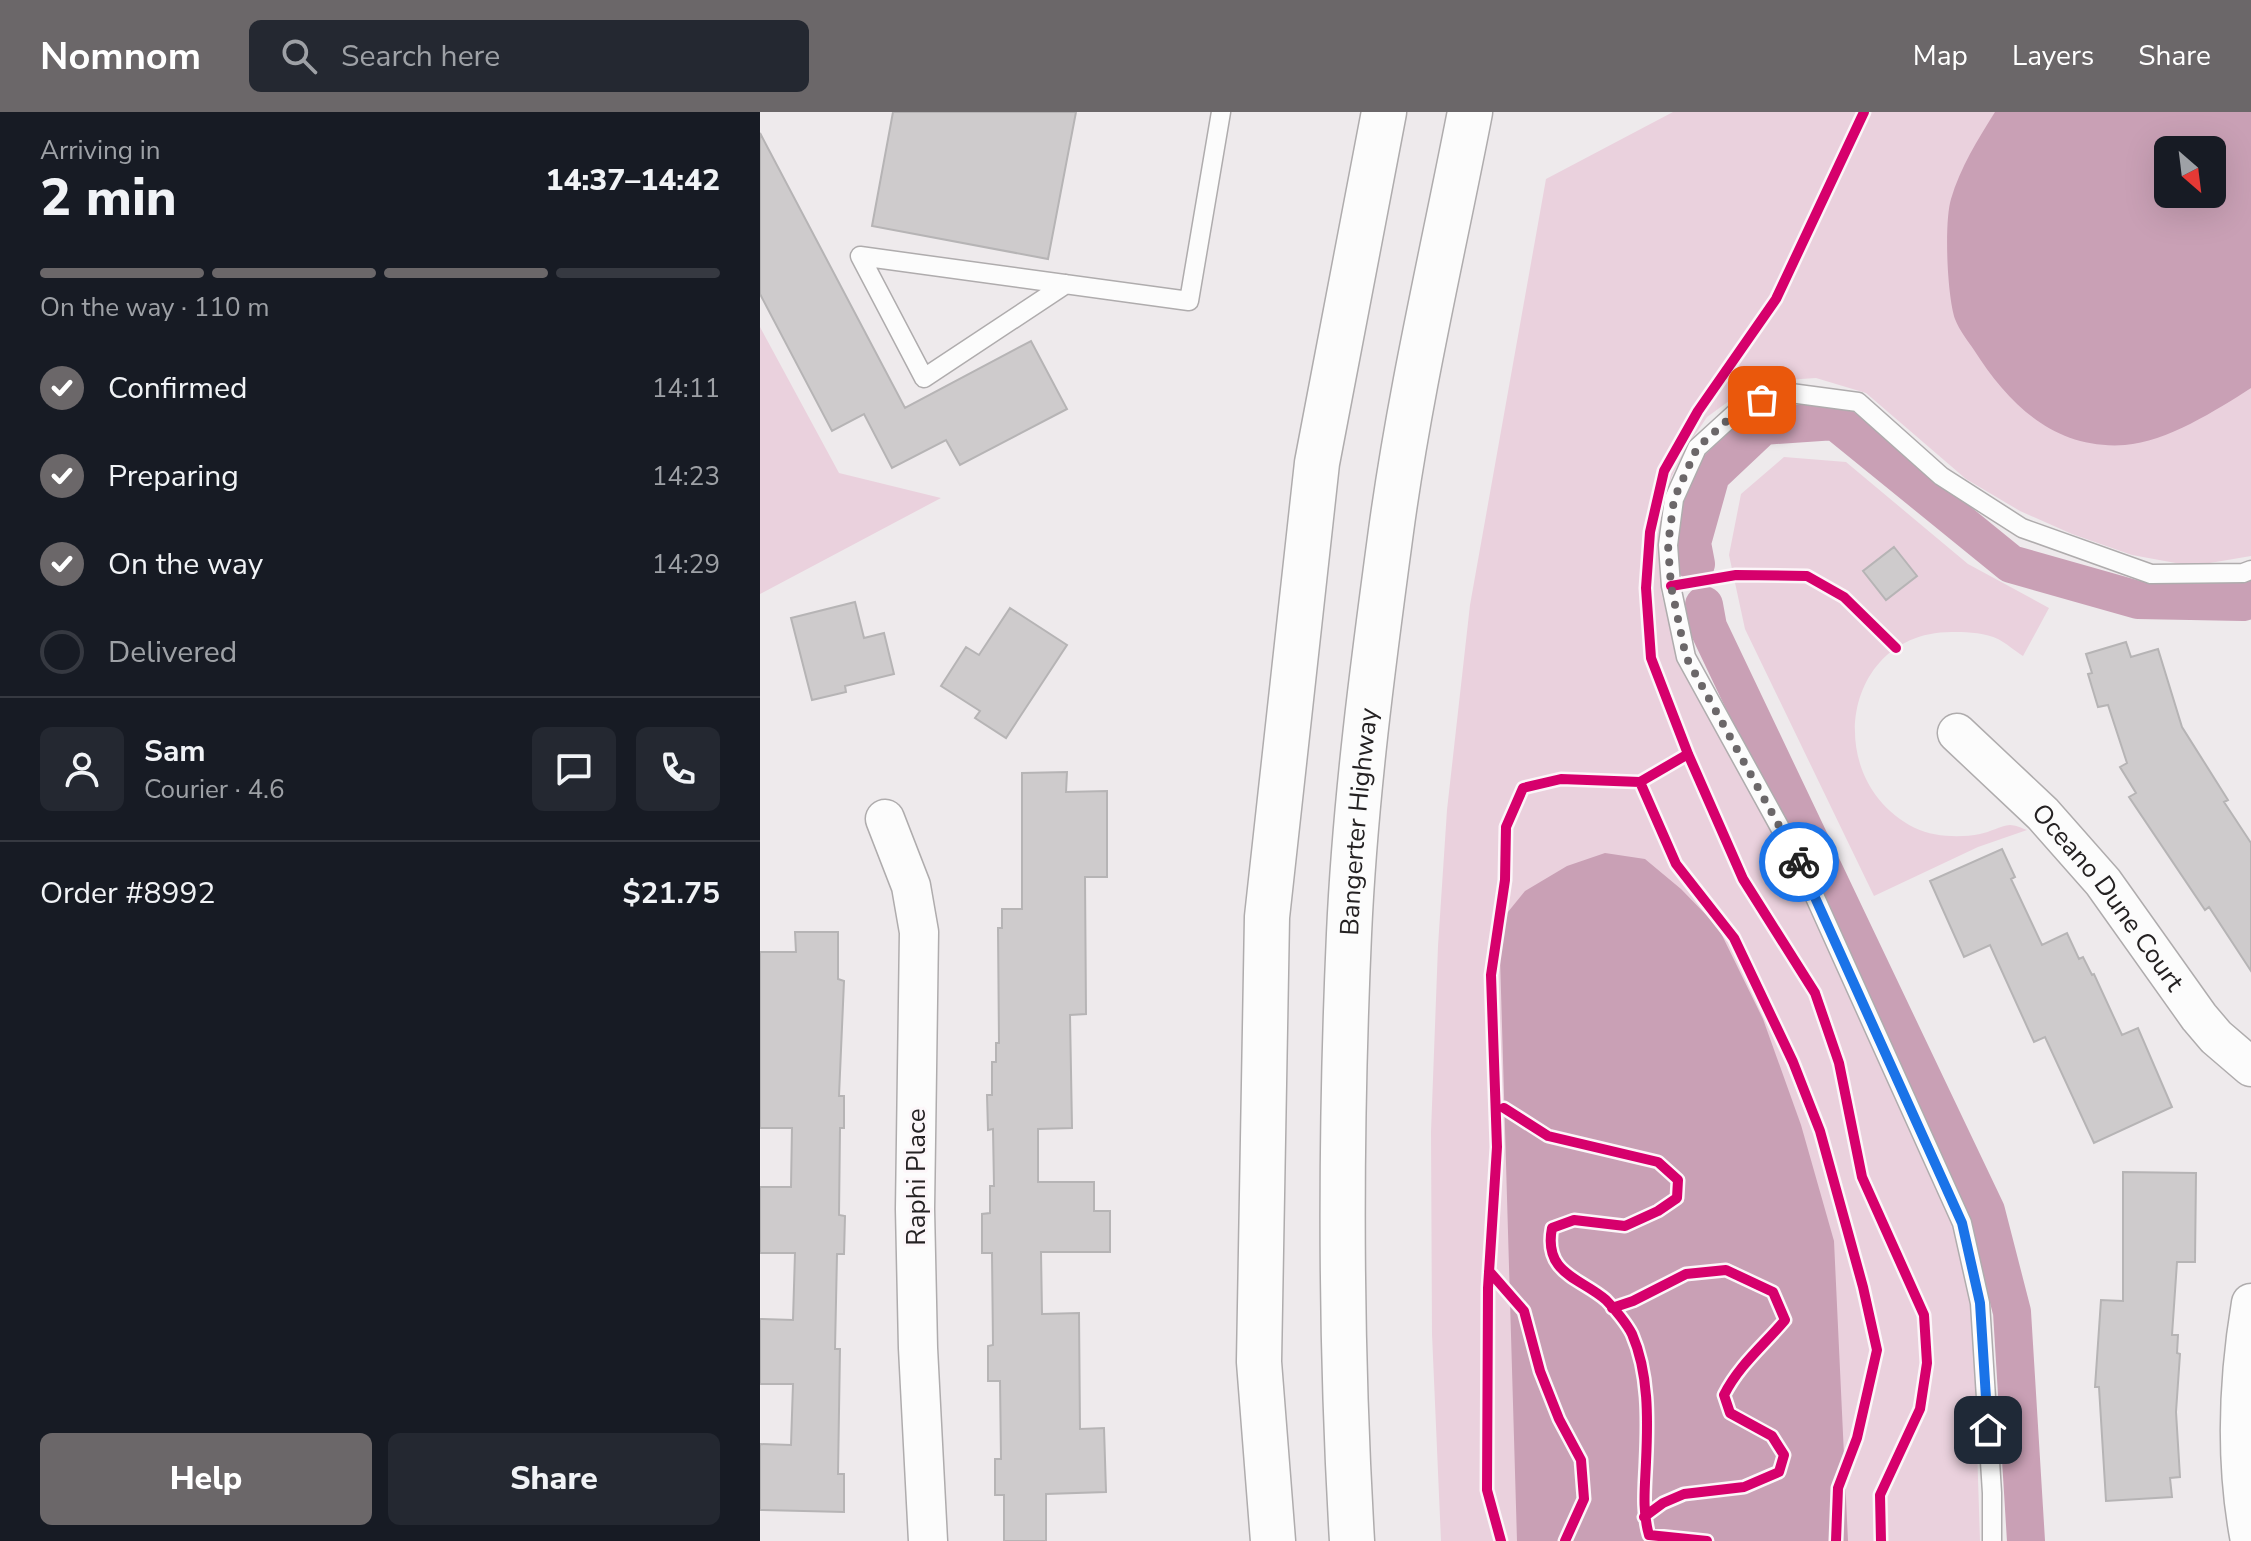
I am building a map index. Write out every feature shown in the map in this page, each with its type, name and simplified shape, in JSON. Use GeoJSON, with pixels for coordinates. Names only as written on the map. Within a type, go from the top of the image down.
{"type":"FeatureCollection","features":[{"type":"Feature","properties":{"kind":"highway"},"geometry":{"type":"LineString","coordinates":[[1273,1541],[1259,1362],[1267,917],[1317,463],[1384,112]]}},
{"type":"Feature","properties":{"kind":"highway","name":"Bangerter Highway"},"geometry":{"type":"LineString","coordinates":[[1352,1541],[1343,1371],[1341,1242],[1349,931],[1361,785],[1391,528],[1470,112]]}},
{"type":"Feature","properties":{"kind":"street","name":"Oceano Dune Court"},"geometry":{"type":"LineString","coordinates":[[1957,733],[2043,814],[2119,902],[2199,1017],[2216,1037],[2251,1067]]}},
{"type":"Feature","properties":{"kind":"street","name":"Raphi Place"},"geometry":{"type":"LineString","coordinates":[[885,819],[911,886],[919,932],[915,1209],[918,1348],[928,1541]]}},
{"type":"Feature","properties":{"kind":"street"},"geometry":{"type":"LineString","coordinates":[[2250,1541],[2239,1435],[2244,1346],[2251,1303]]}},
{"type":"Feature","properties":{"kind":"lane"},"geometry":{"type":"LineString","coordinates":[[1066,284],[924,378],[860,256],[1066,284],[1189,301],[1221,112]]}},
{"type":"Feature","properties":{"kind":"lane"},"geometry":{"type":"LineString","coordinates":[[1992,1541],[1992,1493],[1980,1303],[1962,1223],[1800,864],[1686,657],[1671,586],[1668,545],[1674,499],[1697,448],[1742,407],[1783,392],[1858,402],[1941,476],[2022,528],[2151,574],[2243,573],[2251,570]]}},
{"type":"Feature","properties":{"kind":"shaded area"},"geometry":{"type":"Polygon","coordinates":[[[1673,112],[2251,112],[2251,556],[2192,566],[2132,555],[2072,534],[2020,511],[1966,479],[1866,393],[1816,378],[1771,381],[1740,393],[1707,417],[1671,478],[1662,521],[1661,592],[1676,651],[1790,863],[1951,1220],[1966,1274],[1973,1321],[1980,1541],[1441,1541],[1432,1334],[1431,1132],[1447,810],[1470,605],[1546,179],[1673,112]]]}},
{"type":"Feature","properties":{"kind":"shaded area"},"geometry":{"type":"Polygon","coordinates":[[[1995,112],[2251,112],[2251,388],[2174,431],[2141,443],[2125,445],[2100,445],[2077,440],[2056,432],[2019,406],[1988,370],[1961,331],[1955,319],[1950,293],[1949,210],[1955,187],[1995,112]]]}},
{"type":"Feature","properties":{"kind":"shaded area"},"geometry":{"type":"Polygon","coordinates":[[[760,327],[839,473],[941,498],[760,594],[760,327]]]}},
{"type":"Feature","properties":{"kind":"shaded area"},"geometry":{"type":"Polygon","coordinates":[[[1784,457],[1846,462],[1968,564],[2049,608],[2023,656],[1998,639],[1983,634],[1956,632],[1918,637],[1888,654],[1868,680],[1857,710],[1856,744],[1865,777],[1885,806],[1915,828],[1939,835],[1972,835],[2010,825],[2027,830],[1978,847],[1874,896],[1745,629],[1729,555],[1741,494],[1784,457]]]}},
{"type":"Feature","properties":{"kind":"shaded area"},"geometry":{"type":"Polygon","coordinates":[[[1605,853],[1645,859],[1681,889],[1718,927],[1763,1019],[1801,1125],[1834,1241],[1848,1541],[1517,1541],[1499,923],[1525,891],[1567,866],[1605,853]]]}},
{"type":"Feature","properties":{"kind":"building"},"geometry":{"type":"Polygon","coordinates":[[[893,112],[1076,112],[1048,259],[872,226],[893,112]]]}},
{"type":"Feature","properties":{"kind":"building"},"geometry":{"type":"Polygon","coordinates":[[[760,133],[905,408],[1031,341],[1067,409],[960,465],[946,440],[892,468],[864,414],[832,431],[760,294],[760,133]]]}},
{"type":"Feature","properties":{"kind":"building"},"geometry":{"type":"Polygon","coordinates":[[[1894,547],[1917,576],[1886,600],[1863,571],[1894,547]]]}},
{"type":"Feature","properties":{"kind":"building"},"geometry":{"type":"Polygon","coordinates":[[[855,602],[864,638],[884,633],[894,674],[845,686],[846,692],[812,700],[791,618],[855,602]]]}},
{"type":"Feature","properties":{"kind":"building"},"geometry":{"type":"Polygon","coordinates":[[[1010,608],[1067,645],[1006,738],[975,718],[980,711],[941,686],[966,647],[979,655],[1010,608]]]}},
{"type":"Feature","properties":{"kind":"building"},"geometry":{"type":"Polygon","coordinates":[[[2126,642],[2131,657],[2158,649],[2182,727],[2251,843],[2251,971],[2209,907],[2205,910],[2129,797],[2136,793],[2120,767],[2127,763],[2108,705],[2098,707],[2088,674],[2092,673],[2086,654],[2126,642]]]}},
{"type":"Feature","properties":{"kind":"building"},"geometry":{"type":"Polygon","coordinates":[[[1067,772],[1066,792],[1107,791],[1107,877],[1085,877],[1086,1014],[1070,1015],[1072,1128],[1038,1129],[1038,1182],[1094,1182],[1094,1211],[1110,1211],[1110,1252],[1041,1252],[1042,1314],[1079,1313],[1080,1429],[1104,1428],[1106,1492],[1046,1494],[1046,1541],[1004,1541],[1004,1495],[995,1495],[995,1459],[1001,1459],[1000,1381],[988,1381],[988,1346],[993,1345],[992,1253],[982,1253],[982,1214],[990,1213],[990,1186],[994,1186],[993,1129],[988,1130],[987,1095],[992,1095],[992,1062],[996,1062],[996,1043],[999,1043],[998,928],[1002,928],[1002,909],[1022,909],[1022,773],[1067,772]]]}},
{"type":"Feature","properties":{"kind":"building"},"geometry":{"type":"Polygon","coordinates":[[[2002,849],[2015,877],[2011,879],[2042,945],[2067,933],[2079,959],[2083,957],[2094,974],[2122,1035],[2138,1028],[2172,1107],[2094,1143],[2045,1037],[2034,1042],[1990,945],[1964,957],[1930,881],[2002,849]]]}},
{"type":"Feature","properties":{"kind":"building"},"geometry":{"type":"Polygon","coordinates":[[[795,932],[838,932],[838,979],[844,981],[839,1096],[844,1096],[844,1128],[840,1128],[839,1215],[845,1216],[844,1254],[837,1254],[835,1349],[840,1349],[838,1474],[844,1474],[844,1512],[760,1510],[760,1444],[791,1445],[793,1384],[760,1384],[760,1319],[793,1320],[795,1253],[760,1253],[760,1187],[791,1187],[792,1128],[760,1128],[760,952],[796,952],[795,932]]]}},
{"type":"Feature","properties":{"kind":"building"},"geometry":{"type":"Polygon","coordinates":[[[2123,1172],[2196,1173],[2195,1262],[2177,1262],[2172,1335],[2178,1335],[2177,1353],[2180,1354],[2176,1412],[2180,1477],[2170,1478],[2172,1497],[2106,1501],[2099,1387],[2095,1387],[2101,1300],[2123,1301],[2123,1172]]]}},
{"type":"Feature","properties":{"kind":"waterway"},"geometry":{"type":"LineString","coordinates":[[1696,564],[1692,543],[1711,475],[1763,426],[1835,421],[2011,564],[2138,600],[2251,600]]}},
{"type":"Feature","properties":{"kind":"waterway"},"geometry":{"type":"LineString","coordinates":[[1704,605],[1708,627],[1986,1211],[2012,1312],[2026,1541]]}},
{"type":"Feature","properties":{"kind":"cycle path"},"geometry":{"type":"LineString","coordinates":[[1864,112],[1776,299],[1698,411],[1664,471],[1650,532],[1646,588],[1651,658],[1688,754],[1743,879],[1815,993],[1839,1063],[1862,1177],[1924,1315],[1927,1363],[1920,1409],[1880,1495],[1881,1541]]}},
{"type":"Feature","properties":{"kind":"cycle path"},"geometry":{"type":"LineString","coordinates":[[1671,586],[1736,575],[1807,576],[1844,597],[1896,648]]}},
{"type":"Feature","properties":{"kind":"cycle path"},"geometry":{"type":"LineString","coordinates":[[1501,1541],[1487,1490],[1488,1288],[1497,1147],[1491,975],[1505,880],[1506,827],[1523,788],[1561,779],[1640,782],[1688,754]]}},
{"type":"Feature","properties":{"kind":"cycle path"},"geometry":{"type":"LineString","coordinates":[[1640,782],[1676,864],[1734,938],[1793,1062],[1820,1131],[1863,1287],[1877,1350],[1857,1438],[1838,1488],[1836,1541]]}},
{"type":"Feature","properties":{"kind":"cycle path"},"geometry":{"type":"LineString","coordinates":[[1504,1108],[1548,1136],[1658,1162],[1678,1180],[1677,1198],[1658,1211],[1625,1226],[1574,1220],[1552,1228],[1551,1243],[1553,1256],[1559,1265],[1609,1303],[1630,1330],[1638,1349],[1646,1397],[1644,1499],[1649,1535],[1707,1541]]}},
{"type":"Feature","properties":{"kind":"cycle path"},"geometry":{"type":"LineString","coordinates":[[1612,1308],[1633,1301],[1686,1274],[1726,1270],[1773,1292],[1785,1320],[1744,1365],[1724,1395],[1730,1413],[1772,1436],[1784,1455],[1779,1472],[1744,1487],[1684,1494],[1663,1503],[1644,1517]]}},
{"type":"Feature","properties":{"kind":"cycle path"},"geometry":{"type":"LineString","coordinates":[[1489,1271],[1524,1311],[1540,1371],[1559,1419],[1581,1460],[1584,1499],[1565,1541]]}},
{"type":"Feature","properties":{"kind":"way so far"},"geometry":{"type":"LineString","coordinates":[[1762,400],[1742,407],[1697,448],[1674,499],[1668,545],[1671,586],[1686,657],[1799,862]]}},
{"type":"Feature","properties":{"kind":"route"},"geometry":{"type":"LineString","coordinates":[[1799,862],[1962,1223],[1980,1303],[1988,1430]]}}]}
